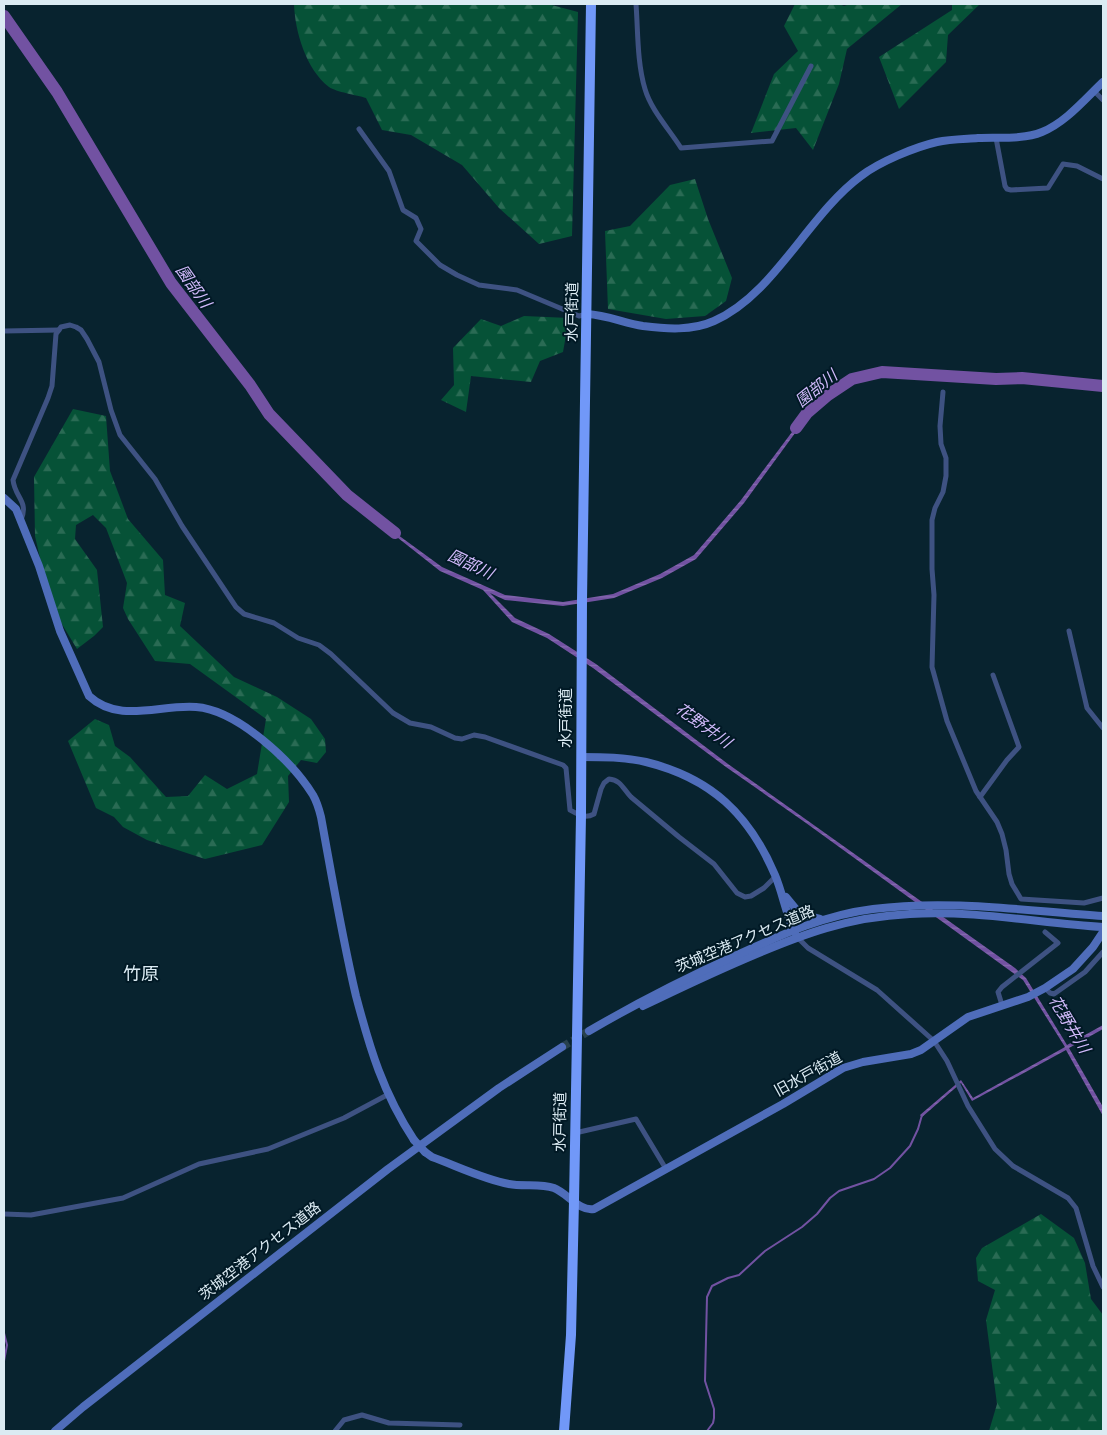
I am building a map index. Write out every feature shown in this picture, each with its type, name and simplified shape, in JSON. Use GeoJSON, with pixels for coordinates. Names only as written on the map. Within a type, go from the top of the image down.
{"type":"FeatureCollection","features":[{"type":"Feature","properties":{"kind":"highway","name":"水戸街道"},"geometry":{"type":"LineString","coordinates":[[564,1431],[571,1335],[574,1201],[581,816],[582,589],[588,314],[591,4]]}},
{"type":"Feature","properties":{"kind":"street"},"geometry":{"type":"LineString","coordinates":[[636,4],[639,54],[644,88],[652,105],[681,148],[772,141],[811,66]]}},
{"type":"Feature","properties":{"kind":"street"},"geometry":{"type":"LineString","coordinates":[[359,129],[389,172],[403,210],[416,218],[420,229],[416,241],[440,265],[479,285],[517,290],[578,316],[588,314],[601,315],[642,326],[687,328],[714,321],[738,308],[758,288],[833,201],[861,176],[893,158],[937,142],[978,138],[1013,138],[1041,133],[1060,122],[1103,82]]}},
{"type":"Feature","properties":{"kind":"street"},"geometry":{"type":"LineString","coordinates":[[1094,91],[1103,100]]}},
{"type":"Feature","properties":{"kind":"street"},"geometry":{"type":"LineString","coordinates":[[996,138],[1007,189],[1048,188],[1063,164],[1077,166],[1103,179]]}},
{"type":"Feature","properties":{"kind":"street"},"geometry":{"type":"LineString","coordinates":[[21,520],[25,510],[24,504],[13,486],[13,480],[52,386],[56,334],[61,327],[70,325],[81,330],[99,362],[111,410],[120,435],[155,480],[182,526],[236,607],[244,614],[274,623],[298,638],[319,645],[393,713],[410,723],[431,726],[455,738],[462,739],[474,735],[486,737],[563,765],[566,768],[570,810],[581,816],[588,818],[594,814],[604,783],[609,780],[616,780],[621,783],[625,791],[714,864],[737,893],[745,897],[764,888],[776,876]]}},
{"type":"Feature","properties":{"kind":"street"},"geometry":{"type":"LineString","coordinates":[[4,331],[59,330]]}},
{"type":"Feature","properties":{"kind":"street"},"geometry":{"type":"LineString","coordinates":[[943,392],[940,426],[941,444],[946,458],[946,476],[943,492],[935,508],[932,520],[934,595],[932,667],[947,721],[976,791],[997,822],[1002,834],[1009,874],[1012,884],[1021,899],[1084,903],[1103,898]]}},
{"type":"Feature","properties":{"kind":"street"},"geometry":{"type":"LineString","coordinates":[[4,498],[16,509],[21,520],[39,566],[60,631],[89,696],[97,703],[112,710],[195,707],[226,715],[270,746],[300,778],[313,797],[321,817],[348,964],[374,1057],[388,1095],[400,1119],[414,1140],[432,1157],[501,1182],[521,1186],[551,1187],[566,1193],[574,1201]]}},
{"type":"Feature","properties":{"kind":"street"},"geometry":{"type":"LineString","coordinates":[[1069,631],[1087,708],[1103,728]]}},
{"type":"Feature","properties":{"kind":"street"},"geometry":{"type":"LineString","coordinates":[[980,798],[1007,760],[1019,748],[993,675]]}},
{"type":"Feature","properties":{"kind":"street"},"geometry":{"type":"LineString","coordinates":[[581,757],[645,762],[675,771],[702,784],[732,806],[757,838],[776,876],[796,933],[808,948],[877,990],[934,1041],[947,1061],[968,1106],[995,1149],[1013,1166],[1068,1198],[1076,1208],[1093,1266],[1103,1287]]}},
{"type":"Feature","properties":{"kind":"street"},"geometry":{"type":"LineString","coordinates":[[781,889],[792,906],[800,914],[814,919],[824,919]]}},
{"type":"Feature","properties":{"kind":"street","name":"茨城空港アクセス道路"},"geometry":{"type":"LineString","coordinates":[[589,1034],[667,988],[796,933],[824,919],[871,909],[935,905],[1012,908],[1103,916]]}},
{"type":"Feature","properties":{"kind":"street","name":"茨城空港アクセス道路"},"geometry":{"type":"LineString","coordinates":[[796,933],[875,917],[913,913],[946,913],[1103,927]]}},
{"type":"Feature","properties":{"kind":"street"},"geometry":{"type":"LineString","coordinates":[[1002,1005],[998,992],[1002,987],[1058,943],[1045,932]]}},
{"type":"Feature","properties":{"kind":"street","name":"旧水戸街道"},"geometry":{"type":"LineString","coordinates":[[574,1201],[588,1210],[594,1209],[844,1068],[863,1062],[911,1054],[934,1041],[968,1017],[1028,997],[1042,990],[1073,969],[1093,947],[1103,932]]}},
{"type":"Feature","properties":{"kind":"street"},"geometry":{"type":"LineString","coordinates":[[1042,990],[1054,994],[1085,972],[1103,952]]}},
{"type":"Feature","properties":{"kind":"street","name":"茨城空港アクセス道路"},"geometry":{"type":"LineString","coordinates":[[55,1431],[83,1407],[388,1169],[499,1088],[563,1050]]}},
{"type":"Feature","properties":{"kind":"street"},"geometry":{"type":"LineString","coordinates":[[4,1214],[30,1214],[123,1198],[199,1164],[268,1149],[344,1118],[388,1095]]}},
{"type":"Feature","properties":{"kind":"street"},"geometry":{"type":"LineString","coordinates":[[574,1133],[636,1119],[666,1169]]}},
{"type":"Feature","properties":{"kind":"street"},"geometry":{"type":"LineString","coordinates":[[335,1431],[344,1420],[362,1415],[389,1423],[460,1426]]}},
{"type":"Feature","properties":{"kind":"green space"},"geometry":{"type":"Polygon","coordinates":[[[294,4],[548,4],[578,12],[572,236],[539,244],[499,208],[462,165],[411,135],[382,130],[366,98],[329,87],[314,70],[303,49],[299,38],[294,4]]]}},
{"type":"Feature","properties":{"kind":"green space"},"geometry":{"type":"Polygon","coordinates":[[[795,4],[839,4],[844,6],[850,4],[902,4],[847,49],[839,84],[813,150],[796,128],[751,133],[774,74],[798,51],[784,26],[795,4]]]}},
{"type":"Feature","properties":{"kind":"green space"},"geometry":{"type":"Polygon","coordinates":[[[952,4],[980,4],[948,35],[946,62],[899,109],[879,57],[952,10],[952,4]]]}},
{"type":"Feature","properties":{"kind":"green space"},"geometry":{"type":"Polygon","coordinates":[[[695,179],[708,219],[732,278],[726,301],[705,316],[666,319],[608,309],[605,231],[630,226],[670,185],[695,179]]]}},
{"type":"Feature","properties":{"kind":"green space"},"geometry":{"type":"Polygon","coordinates":[[[524,316],[569,318],[563,352],[540,361],[531,382],[471,376],[466,412],[441,400],[454,385],[453,348],[481,319],[501,326],[524,316]]]}},
{"type":"Feature","properties":{"kind":"green space"},"geometry":{"type":"Polygon","coordinates":[[[73,409],[106,416],[110,471],[128,519],[163,560],[165,595],[185,603],[180,626],[234,677],[277,697],[311,719],[325,739],[326,752],[317,763],[301,760],[288,776],[289,802],[262,845],[205,859],[147,840],[123,827],[114,817],[96,808],[68,741],[95,719],[109,725],[115,746],[130,757],[166,797],[188,796],[205,775],[227,789],[257,774],[266,719],[190,664],[155,661],[123,608],[127,583],[106,528],[93,515],[76,525],[75,539],[97,570],[103,627],[77,649],[57,616],[47,589],[35,536],[34,477],[73,409]]]}},
{"type":"Feature","properties":{"kind":"green space"},"geometry":{"type":"Polygon","coordinates":[[[1041,1214],[1074,1238],[1085,1263],[1091,1299],[1103,1315],[1103,1431],[989,1431],[997,1404],[986,1320],[995,1290],[978,1281],[976,1258],[982,1248],[1041,1214]]]}},
{"type":"Feature","properties":{"kind":"shaded area"},"geometry":{"type":"Polygon","coordinates":[[[809,414],[744,503],[696,559],[662,578],[614,598],[563,606],[505,600],[490,593],[515,618],[549,634],[596,664],[728,764],[1015,968],[1026,978],[1067,1045],[1103,1025],[1103,1029],[1069,1048],[1103,1107],[1103,1116],[1066,1050],[972,1101],[961,1083],[922,1117],[920,1115],[961,1080],[973,1098],[1065,1047],[1023,980],[726,767],[593,668],[547,638],[512,622],[483,590],[440,571],[346,497],[442,567],[505,595],[563,602],[613,594],[660,574],[694,555],[741,500],[804,416],[809,414]]]}},
{"type":"Feature","properties":{"kind":"waterway","name":"園部川"},"geometry":{"type":"LineString","coordinates":[[4,16],[57,92],[171,283],[250,385],[269,414],[347,495],[395,533]]}},
{"type":"Feature","properties":{"kind":"waterway","name":"園部川"},"geometry":{"type":"LineString","coordinates":[[796,428],[807,413],[828,395],[852,379],[882,372],[996,379],[1022,378],[1103,386]]}},
{"type":"Feature","properties":{"kind":"waterway"},"geometry":{"type":"LineString","coordinates":[[707,1431],[714,1418],[714,1409],[705,1381],[707,1297],[712,1286],[739,1275],[765,1251],[802,1227],[839,1191],[874,1179],[890,1168],[910,1146],[922,1115]]}},
{"type":"Feature","properties":{"kind":"waterway"},"geometry":{"type":"LineString","coordinates":[[4,1333],[7,1345],[4,1361]]}},
{"type":"Feature","properties":{"kind":"tunnel"},"geometry":{"type":"LineString","coordinates":[[562,1047],[589,1031]]}},
{"type":"Feature","properties":{"kind":"district","name":"竹原"},"geometry":{"type":"Point","coordinates":[141,974]}},
{"type":"Feature","properties":{"kind":"water label","name":"花野井川"},"geometry":{"type":"Point","coordinates":[704,725]}},
{"type":"Feature","properties":{"kind":"water label","name":"花野井川"},"geometry":{"type":"Point","coordinates":[1070,1024]}}]}
